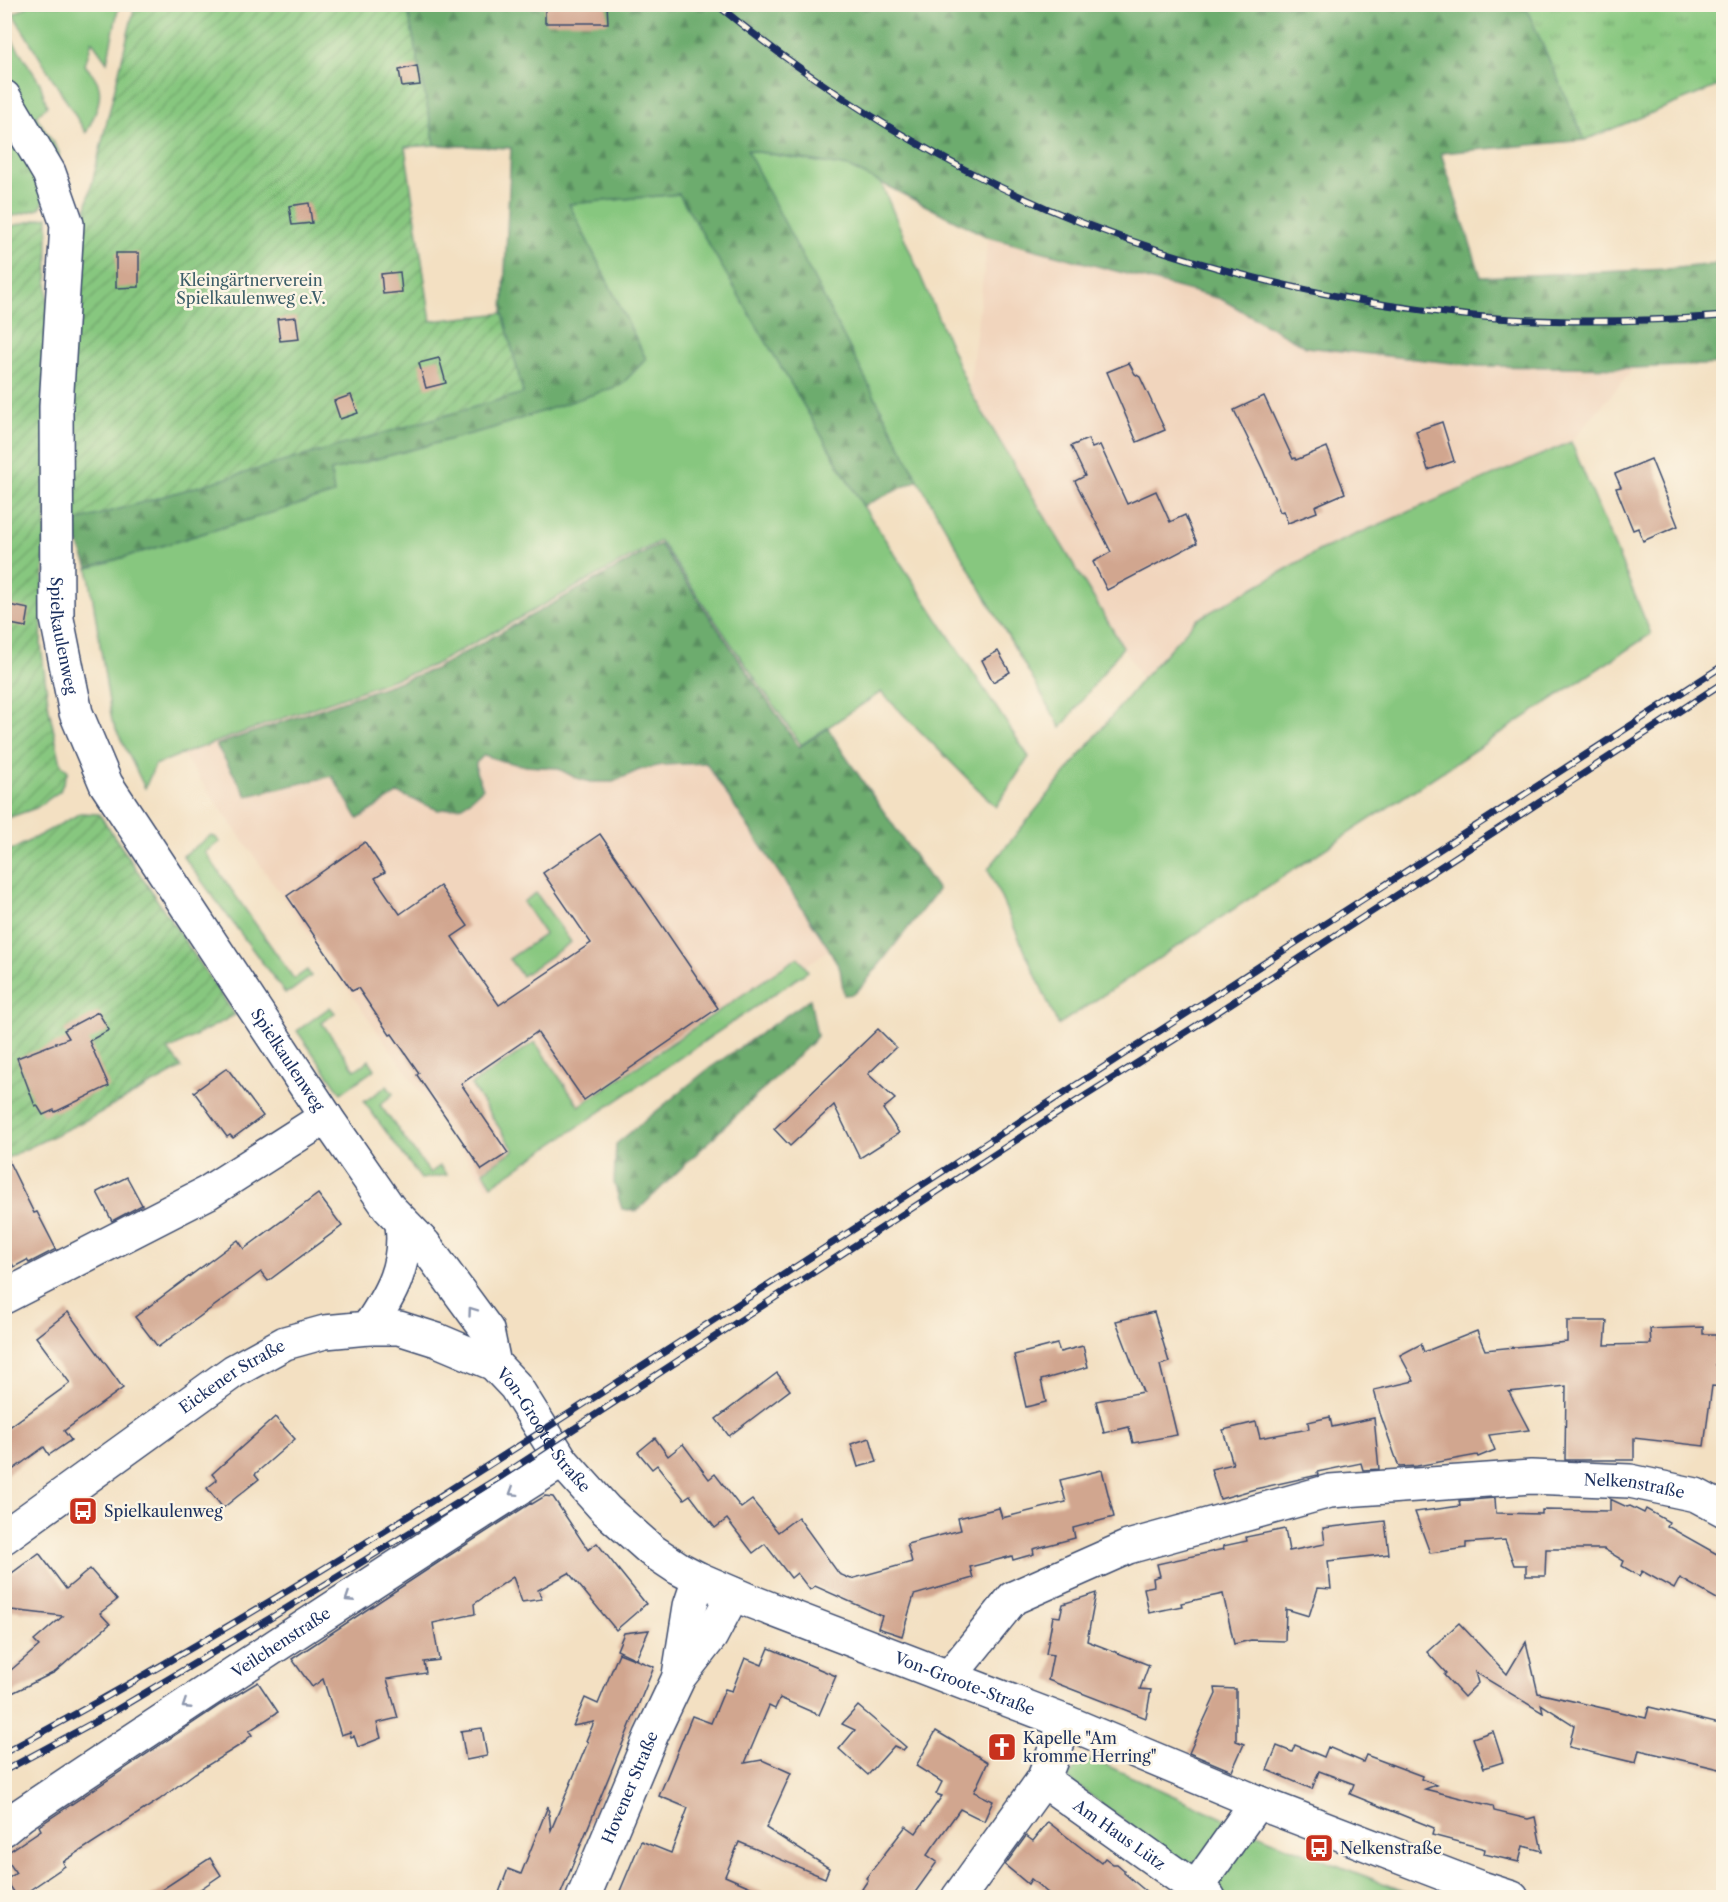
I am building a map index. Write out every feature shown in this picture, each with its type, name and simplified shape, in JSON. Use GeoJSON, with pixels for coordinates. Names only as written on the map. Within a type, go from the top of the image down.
{"type":"FeatureCollection","features":[{"type":"Feature","properties":{"kind":"street","name":"Spielkaulenweg"},"geometry":{"type":"LineString","coordinates":[[4,97],[49,173],[68,224],[56,407],[57,620],[76,713],[106,784],[326,1117],[389,1208],[402,1224],[424,1244],[487,1330],[494,1364]]}},
{"type":"Feature","properties":{"kind":"street","name":"Spielkaulenweg"},"geometry":{"type":"LineString","coordinates":[[4,1297],[207,1193],[326,1117]]}},
{"type":"Feature","properties":{"kind":"street"},"geometry":{"type":"LineString","coordinates":[[368,1328],[382,1307],[402,1261],[405,1244],[402,1224]]}},
{"type":"Feature","properties":{"kind":"street","name":"Eickener Straße"},"geometry":{"type":"LineString","coordinates":[[4,1537],[234,1371],[285,1343],[325,1332],[399,1328],[437,1340],[494,1364]]}},
{"type":"Feature","properties":{"kind":"street","name":"Von-Groote-Straße"},"geometry":{"type":"LineString","coordinates":[[494,1364],[515,1386],[562,1461],[606,1510],[651,1550],[678,1568],[733,1594],[1066,1722],[1476,1892],[1512,1898]]}},
{"type":"Feature","properties":{"kind":"street","name":"Veilchenstraße"},"geometry":{"type":"LineString","coordinates":[[4,1829],[21,1815],[438,1539],[562,1461]]}},
{"type":"Feature","properties":{"kind":"street","name":"Nelkenstraße"},"geometry":{"type":"LineString","coordinates":[[950,1676],[1013,1598],[1128,1547],[1330,1491],[1531,1477],[1630,1481],[1696,1495],[1724,1510]]}},
{"type":"Feature","properties":{"kind":"street","name":"Hovener Straße"},"geometry":{"type":"LineString","coordinates":[[679,1677],[690,1606],[699,1579]]}},
{"type":"Feature","properties":{"kind":"street","name":"Hovener Straße"},"geometry":{"type":"LineString","coordinates":[[583,1898],[651,1736],[679,1677],[711,1636],[733,1594]]}},
{"type":"Feature","properties":{"kind":"street"},"geometry":{"type":"LineString","coordinates":[[958,1898],[1043,1780],[1066,1722]]}},
{"type":"Feature","properties":{"kind":"street","name":"Am Haus Lütz"},"geometry":{"type":"LineString","coordinates":[[1043,1780],[1203,1893],[1257,1802]]}},
{"type":"Feature","properties":{"kind":"shaded area"},"geometry":{"type":"Polygon","coordinates":[[[988,237],[1221,299],[1306,347],[1479,366],[1634,368],[1571,442],[1320,550],[1196,620],[1142,679],[969,390],[988,237]]]}},
{"type":"Feature","properties":{"kind":"shaded area"},"geometry":{"type":"Polygon","coordinates":[[[627,597],[834,946],[488,1188],[182,754],[627,597]]]}},
{"type":"Feature","properties":{"kind":"green space"},"geometry":{"type":"Polygon","coordinates":[[[30,5],[119,5],[107,62],[92,41],[85,65],[97,81],[100,94],[97,108],[86,133],[13,14],[30,5]]]}},
{"type":"Feature","properties":{"kind":"green space","name":"Kleingärtnerverein Spielkaulenweg e.V."},"geometry":{"type":"Polygon","coordinates":[[[135,5],[409,5],[409,17],[435,145],[405,147],[431,321],[503,313],[523,393],[70,523],[70,363],[77,283],[87,204],[135,5]]]}},
{"type":"Feature","properties":{"kind":"green space"},"geometry":{"type":"Polygon","coordinates":[[[410,5],[1525,5],[1585,140],[1441,153],[1481,277],[1668,269],[1723,263],[1723,364],[1634,368],[1479,366],[1306,347],[1221,299],[988,237],[849,167],[747,150],[918,480],[863,506],[679,194],[569,204],[646,359],[621,385],[493,428],[331,471],[334,494],[88,568],[70,523],[523,393],[503,313],[511,148],[435,145],[409,17],[410,5]]]}},
{"type":"Feature","properties":{"kind":"green space"},"geometry":{"type":"Polygon","coordinates":[[[1525,5],[1723,5],[1723,84],[1585,140],[1525,5]]]}},
{"type":"Feature","properties":{"kind":"green space"},"geometry":{"type":"Polygon","coordinates":[[[4,27],[40,83],[47,106],[36,116],[59,152],[59,157],[56,159],[5,81],[4,27]]]}},
{"type":"Feature","properties":{"kind":"green space"},"geometry":{"type":"Polygon","coordinates":[[[4,124],[43,188],[43,204],[39,209],[5,218],[4,124]]]}},
{"type":"Feature","properties":{"kind":"green space"},"geometry":{"type":"Polygon","coordinates":[[[746,150],[849,167],[881,183],[969,390],[1123,647],[1061,728],[918,480],[746,150]]]}},
{"type":"Feature","properties":{"kind":"green space"},"geometry":{"type":"Polygon","coordinates":[[[680,194],[863,506],[1029,757],[996,807],[881,692],[801,745],[660,541],[434,665],[155,765],[145,788],[112,721],[88,568],[333,494],[331,471],[493,428],[646,359],[569,204],[680,194]]]}},
{"type":"Feature","properties":{"kind":"green space"},"geometry":{"type":"Polygon","coordinates":[[[48,217],[46,518],[41,645],[49,709],[61,764],[68,771],[60,791],[36,808],[5,819],[4,228],[48,217]]]}},
{"type":"Feature","properties":{"kind":"green space"},"geometry":{"type":"Polygon","coordinates":[[[1571,442],[1651,634],[1058,1025],[988,869],[1142,679],[1196,620],[1320,550],[1571,442]]]}},
{"type":"Feature","properties":{"kind":"green space"},"geometry":{"type":"Polygon","coordinates":[[[660,544],[799,747],[828,728],[938,890],[854,994],[844,995],[840,969],[828,947],[706,763],[662,765],[639,770],[613,782],[591,782],[576,778],[557,768],[526,766],[484,755],[476,763],[476,772],[483,788],[463,806],[438,810],[398,793],[358,819],[332,776],[247,796],[216,745],[435,669],[660,544]]]}},
{"type":"Feature","properties":{"kind":"green space"},"geometry":{"type":"Polygon","coordinates":[[[81,813],[99,814],[235,1015],[168,1050],[182,1068],[92,1117],[5,1159],[5,852],[81,813]]]}},
{"type":"Feature","properties":{"kind":"green space"},"geometry":{"type":"Polygon","coordinates":[[[210,836],[220,842],[205,852],[294,979],[307,970],[311,976],[291,991],[285,993],[183,856],[210,836]]]}},
{"type":"Feature","properties":{"kind":"green space"},"geometry":{"type":"Polygon","coordinates":[[[536,893],[571,942],[522,976],[509,959],[545,934],[523,902],[536,893]]]}},
{"type":"Feature","properties":{"kind":"green space"},"geometry":{"type":"Polygon","coordinates":[[[798,957],[808,971],[492,1185],[483,1171],[514,1150],[471,1085],[535,1042],[579,1106],[798,957]]]}},
{"type":"Feature","properties":{"kind":"green space"},"geometry":{"type":"Polygon","coordinates":[[[810,999],[817,1036],[813,1041],[637,1211],[622,1209],[614,1183],[616,1144],[707,1070],[810,999]]]}},
{"type":"Feature","properties":{"kind":"green space"},"geometry":{"type":"Polygon","coordinates":[[[330,1007],[335,1013],[322,1023],[355,1070],[369,1060],[375,1069],[341,1093],[297,1031],[330,1007]]]}},
{"type":"Feature","properties":{"kind":"green space"},"geometry":{"type":"Polygon","coordinates":[[[387,1086],[393,1094],[380,1105],[430,1173],[440,1166],[447,1175],[421,1179],[364,1102],[387,1086]]]}},
{"type":"Feature","properties":{"kind":"green space"},"geometry":{"type":"Polygon","coordinates":[[[1083,1759],[1099,1762],[1269,1839],[1419,1897],[1228,1897],[1067,1778],[1083,1759]]]}},
{"type":"Feature","properties":{"kind":"building"},"geometry":{"type":"Polygon","coordinates":[[[545,4],[607,4],[608,23],[545,23],[545,4]]]}},
{"type":"Feature","properties":{"kind":"building"},"geometry":{"type":"Polygon","coordinates":[[[417,66],[420,85],[402,87],[399,70],[417,66]]]}},
{"type":"Feature","properties":{"kind":"building"},"geometry":{"type":"Polygon","coordinates":[[[309,203],[312,223],[292,225],[289,206],[309,203]]]}},
{"type":"Feature","properties":{"kind":"building"},"geometry":{"type":"Polygon","coordinates":[[[116,253],[139,253],[139,287],[116,288],[116,253]]]}},
{"type":"Feature","properties":{"kind":"building"},"geometry":{"type":"Polygon","coordinates":[[[400,272],[402,292],[383,294],[381,274],[400,272]]]}},
{"type":"Feature","properties":{"kind":"building"},"geometry":{"type":"Polygon","coordinates":[[[296,317],[299,339],[280,341],[277,319],[296,317]]]}},
{"type":"Feature","properties":{"kind":"building"},"geometry":{"type":"Polygon","coordinates":[[[439,358],[446,383],[426,388],[419,363],[439,358]]]}},
{"type":"Feature","properties":{"kind":"building"},"geometry":{"type":"Polygon","coordinates":[[[1129,363],[1135,374],[1140,377],[1165,430],[1137,442],[1107,372],[1129,363]]]}},
{"type":"Feature","properties":{"kind":"building"},"geometry":{"type":"Polygon","coordinates":[[[351,395],[358,413],[340,419],[334,401],[351,395]]]}},
{"type":"Feature","properties":{"kind":"building"},"geometry":{"type":"Polygon","coordinates":[[[1264,396],[1293,459],[1296,460],[1327,447],[1345,493],[1315,506],[1317,512],[1288,523],[1283,511],[1280,512],[1234,410],[1264,396]]]}},
{"type":"Feature","properties":{"kind":"building"},"geometry":{"type":"Polygon","coordinates":[[[1442,422],[1454,461],[1428,470],[1416,431],[1442,422]]]}},
{"type":"Feature","properties":{"kind":"building"},"geometry":{"type":"Polygon","coordinates":[[[1088,439],[1092,448],[1100,445],[1127,504],[1156,491],[1170,522],[1185,515],[1197,543],[1107,590],[1093,562],[1111,552],[1075,481],[1085,476],[1071,446],[1088,439]]]}},
{"type":"Feature","properties":{"kind":"building"},"geometry":{"type":"Polygon","coordinates":[[[1651,459],[1678,526],[1643,541],[1638,528],[1633,530],[1616,488],[1621,487],[1615,474],[1651,459]]]}},
{"type":"Feature","properties":{"kind":"building"},"geometry":{"type":"Polygon","coordinates":[[[9,605],[29,609],[26,627],[5,623],[9,605]]]}},
{"type":"Feature","properties":{"kind":"building"},"geometry":{"type":"Polygon","coordinates":[[[998,651],[1010,672],[993,682],[982,660],[998,651]]]}},
{"type":"Feature","properties":{"kind":"building"},"geometry":{"type":"Polygon","coordinates":[[[600,834],[718,1008],[584,1100],[537,1032],[461,1084],[508,1153],[482,1170],[392,1034],[390,1035],[358,988],[352,991],[287,896],[365,842],[385,872],[375,878],[400,914],[440,886],[468,926],[452,937],[499,1005],[591,943],[543,873],[600,834]]]}},
{"type":"Feature","properties":{"kind":"building"},"geometry":{"type":"Polygon","coordinates":[[[98,1012],[109,1030],[89,1041],[109,1086],[55,1112],[54,1110],[43,1115],[37,1105],[35,1106],[17,1058],[69,1038],[64,1030],[98,1012]]]}},
{"type":"Feature","properties":{"kind":"building"},"geometry":{"type":"Polygon","coordinates":[[[878,1029],[896,1047],[868,1074],[895,1099],[883,1109],[899,1133],[860,1158],[834,1105],[790,1146],[774,1129],[878,1029]]]}},
{"type":"Feature","properties":{"kind":"building"},"geometry":{"type":"Polygon","coordinates":[[[227,1068],[263,1116],[233,1138],[230,1135],[227,1137],[194,1092],[227,1068]]]}},
{"type":"Feature","properties":{"kind":"building"},"geometry":{"type":"Polygon","coordinates":[[[4,1152],[34,1213],[37,1212],[56,1249],[29,1263],[27,1260],[14,1267],[4,1248],[4,1152]]]}},
{"type":"Feature","properties":{"kind":"building"},"geometry":{"type":"Polygon","coordinates":[[[127,1177],[142,1205],[112,1221],[97,1192],[127,1177]]]}},
{"type":"Feature","properties":{"kind":"building"},"geometry":{"type":"Polygon","coordinates":[[[318,1194],[342,1226],[268,1281],[261,1272],[158,1347],[135,1317],[238,1240],[244,1249],[318,1194]]]}},
{"type":"Feature","properties":{"kind":"building"},"geometry":{"type":"Polygon","coordinates":[[[68,1312],[123,1388],[64,1431],[71,1440],[49,1455],[44,1447],[4,1476],[4,1431],[70,1383],[36,1337],[68,1312]]]}},
{"type":"Feature","properties":{"kind":"building"},"geometry":{"type":"Polygon","coordinates":[[[1154,1312],[1169,1362],[1160,1365],[1177,1435],[1133,1443],[1129,1427],[1104,1433],[1096,1401],[1143,1392],[1116,1321],[1154,1312]]]}},
{"type":"Feature","properties":{"kind":"building"},"geometry":{"type":"Polygon","coordinates":[[[1567,1321],[1607,1321],[1605,1345],[1651,1344],[1650,1329],[1703,1327],[1703,1334],[1716,1334],[1716,1365],[1724,1371],[1724,1387],[1712,1386],[1704,1446],[1634,1438],[1634,1460],[1565,1460],[1566,1386],[1509,1392],[1529,1430],[1489,1435],[1495,1450],[1478,1457],[1477,1455],[1399,1467],[1374,1390],[1414,1381],[1400,1355],[1421,1344],[1424,1352],[1477,1331],[1485,1350],[1567,1342],[1567,1321]]]}},
{"type":"Feature","properties":{"kind":"building"},"geometry":{"type":"Polygon","coordinates":[[[1057,1344],[1060,1352],[1083,1346],[1088,1367],[1041,1380],[1046,1402],[1026,1407],[1014,1355],[1057,1344]]]}},
{"type":"Feature","properties":{"kind":"building"},"geometry":{"type":"Polygon","coordinates":[[[777,1373],[790,1390],[729,1436],[716,1419],[777,1373]]]}},
{"type":"Feature","properties":{"kind":"building"},"geometry":{"type":"Polygon","coordinates":[[[275,1417],[295,1439],[255,1474],[259,1479],[223,1508],[207,1488],[217,1480],[212,1474],[275,1417]]]}},
{"type":"Feature","properties":{"kind":"building"},"geometry":{"type":"Polygon","coordinates":[[[1330,1417],[1332,1427],[1374,1418],[1379,1469],[1363,1470],[1361,1463],[1317,1472],[1318,1475],[1220,1499],[1211,1469],[1233,1464],[1223,1430],[1256,1422],[1260,1438],[1309,1429],[1308,1422],[1330,1417]]]}},
{"type":"Feature","properties":{"kind":"building"},"geometry":{"type":"Polygon","coordinates":[[[655,1438],[668,1456],[683,1444],[709,1479],[715,1474],[741,1508],[752,1500],[778,1532],[798,1517],[839,1574],[851,1579],[912,1562],[907,1544],[961,1530],[958,1518],[999,1508],[1002,1518],[1066,1502],[1060,1480],[1102,1470],[1114,1517],[1073,1528],[1075,1538],[1033,1549],[1034,1554],[1013,1560],[1012,1556],[970,1567],[973,1578],[914,1595],[902,1636],[878,1628],[882,1616],[815,1586],[810,1590],[797,1573],[791,1578],[765,1544],[753,1553],[727,1519],[715,1528],[690,1495],[684,1499],[657,1465],[652,1469],[638,1452],[655,1438]]]}},
{"type":"Feature","properties":{"kind":"building"},"geometry":{"type":"Polygon","coordinates":[[[870,1438],[877,1462],[858,1467],[851,1444],[870,1438]]]}},
{"type":"Feature","properties":{"kind":"building"},"geometry":{"type":"Polygon","coordinates":[[[545,1496],[553,1497],[588,1550],[597,1543],[646,1604],[616,1630],[569,1573],[538,1590],[542,1599],[522,1602],[513,1577],[474,1604],[475,1614],[433,1623],[439,1660],[424,1662],[426,1673],[387,1679],[398,1718],[377,1723],[381,1738],[358,1747],[350,1732],[341,1735],[323,1679],[312,1687],[292,1659],[436,1564],[545,1496]]]}},
{"type":"Feature","properties":{"kind":"building"},"geometry":{"type":"Polygon","coordinates":[[[1495,1498],[1496,1513],[1542,1514],[1542,1510],[1610,1511],[1610,1499],[1644,1513],[1646,1509],[1669,1522],[1667,1526],[1724,1558],[1724,1603],[1680,1578],[1674,1589],[1642,1571],[1639,1576],[1622,1566],[1624,1561],[1604,1549],[1546,1549],[1545,1576],[1526,1576],[1526,1565],[1514,1565],[1505,1540],[1466,1543],[1466,1548],[1430,1553],[1415,1512],[1460,1506],[1459,1501],[1495,1498]]]}},
{"type":"Feature","properties":{"kind":"building"},"geometry":{"type":"Polygon","coordinates":[[[1385,1521],[1389,1554],[1328,1561],[1331,1589],[1318,1588],[1309,1616],[1286,1609],[1285,1641],[1251,1640],[1234,1644],[1223,1594],[1149,1613],[1144,1588],[1154,1586],[1153,1578],[1160,1576],[1157,1564],[1224,1549],[1223,1546],[1247,1541],[1246,1537],[1285,1529],[1289,1551],[1325,1544],[1323,1528],[1385,1521]]]}},
{"type":"Feature","properties":{"kind":"building"},"geometry":{"type":"Polygon","coordinates":[[[39,1553],[66,1589],[90,1569],[117,1600],[100,1613],[110,1624],[55,1672],[4,1697],[4,1676],[39,1646],[34,1641],[63,1616],[11,1610],[4,1601],[4,1579],[39,1553]]]}},
{"type":"Feature","properties":{"kind":"building"},"geometry":{"type":"Polygon","coordinates":[[[1096,1593],[1087,1641],[1149,1665],[1140,1689],[1151,1690],[1146,1718],[1048,1680],[1053,1655],[1046,1654],[1053,1616],[1060,1617],[1063,1604],[1096,1593]]]}},
{"type":"Feature","properties":{"kind":"building"},"geometry":{"type":"Polygon","coordinates":[[[1459,1623],[1507,1674],[1526,1642],[1538,1693],[1646,1718],[1649,1707],[1724,1725],[1724,1770],[1639,1750],[1636,1763],[1569,1747],[1574,1725],[1541,1704],[1543,1713],[1475,1672],[1478,1683],[1464,1697],[1427,1652],[1459,1623]]]}},
{"type":"Feature","properties":{"kind":"building"},"geometry":{"type":"Polygon","coordinates":[[[649,1630],[636,1659],[617,1650],[624,1633],[649,1630]]]}},
{"type":"Feature","properties":{"kind":"building"},"geometry":{"type":"Polygon","coordinates":[[[769,1648],[836,1676],[819,1715],[780,1698],[775,1709],[769,1706],[745,1763],[762,1760],[791,1773],[766,1828],[829,1868],[825,1878],[739,1842],[725,1876],[776,1898],[617,1898],[641,1841],[671,1853],[688,1808],[659,1796],[692,1716],[711,1723],[725,1689],[732,1691],[745,1658],[762,1665],[769,1648]]]}},
{"type":"Feature","properties":{"kind":"building"},"geometry":{"type":"Polygon","coordinates":[[[619,1653],[654,1667],[559,1898],[497,1898],[508,1869],[521,1874],[548,1806],[551,1830],[588,1742],[586,1741],[594,1722],[573,1726],[585,1698],[598,1704],[619,1653]]]}},
{"type":"Feature","properties":{"kind":"building"},"geometry":{"type":"Polygon","coordinates":[[[258,1682],[278,1712],[249,1731],[252,1735],[245,1742],[63,1862],[65,1866],[18,1898],[6,1880],[16,1873],[4,1855],[41,1830],[39,1826],[258,1682]]]}},
{"type":"Feature","properties":{"kind":"building"},"geometry":{"type":"Polygon","coordinates":[[[1215,1688],[1236,1689],[1236,1741],[1244,1744],[1232,1771],[1189,1753],[1216,1694],[1215,1688]]]}},
{"type":"Feature","properties":{"kind":"building"},"geometry":{"type":"Polygon","coordinates":[[[858,1706],[906,1747],[903,1750],[894,1746],[868,1775],[839,1749],[855,1730],[842,1724],[858,1706]]]}},
{"type":"Feature","properties":{"kind":"building"},"geometry":{"type":"Polygon","coordinates":[[[482,1728],[487,1756],[466,1760],[461,1731],[482,1728]]]}},
{"type":"Feature","properties":{"kind":"building"},"geometry":{"type":"Polygon","coordinates":[[[936,1731],[988,1762],[974,1792],[993,1801],[984,1821],[960,1809],[927,1855],[937,1862],[911,1898],[874,1898],[862,1889],[868,1880],[866,1878],[906,1826],[916,1833],[942,1796],[936,1794],[942,1782],[916,1766],[936,1731]]]}},
{"type":"Feature","properties":{"kind":"building"},"geometry":{"type":"Polygon","coordinates":[[[1493,1731],[1503,1762],[1484,1768],[1473,1738],[1493,1731]]]}},
{"type":"Feature","properties":{"kind":"building"},"geometry":{"type":"Polygon","coordinates":[[[1295,1745],[1324,1757],[1328,1747],[1363,1762],[1366,1755],[1422,1776],[1421,1779],[1436,1785],[1425,1789],[1493,1806],[1494,1811],[1528,1819],[1535,1817],[1542,1851],[1523,1846],[1519,1862],[1484,1854],[1485,1849],[1432,1835],[1434,1828],[1350,1794],[1354,1784],[1319,1771],[1312,1789],[1267,1770],[1277,1746],[1292,1752],[1295,1745]]]}},
{"type":"Feature","properties":{"kind":"building"},"geometry":{"type":"Polygon","coordinates":[[[1048,1822],[1101,1863],[1105,1858],[1117,1864],[1124,1870],[1124,1873],[1154,1898],[1054,1898],[1031,1879],[1028,1884],[1005,1865],[1026,1836],[1033,1841],[1048,1822]]]}},
{"type":"Feature","properties":{"kind":"building"},"geometry":{"type":"Polygon","coordinates":[[[210,1858],[221,1875],[187,1898],[149,1898],[210,1858]]]}},
{"type":"Feature","properties":{"kind":"railway"},"geometry":{"type":"LineString","coordinates":[[716,4],[805,72],[867,113],[931,151],[1065,216],[1170,254],[1278,284],[1387,305],[1465,315],[1591,321],[1724,316]]}},
{"type":"Feature","properties":{"kind":"railway"},"geometry":{"type":"LineString","coordinates":[[4,1753],[202,1642],[397,1523],[1724,665]]}},
{"type":"Feature","properties":{"kind":"railway"},"geometry":{"type":"LineString","coordinates":[[4,1771],[113,1712],[500,1477],[1724,682]]}},
{"type":"Feature","properties":{"kind":"place","name":"Spielkaulenweg"},"geometry":{"type":"Point","coordinates":[83,1511]}},
{"type":"Feature","properties":{"kind":"place","name":"Kapelle \"Am kromme Herring\""},"geometry":{"type":"Point","coordinates":[1002,1747]}},
{"type":"Feature","properties":{"kind":"place","name":"Nelkenstraße"},"geometry":{"type":"Point","coordinates":[1319,1848]}}]}
